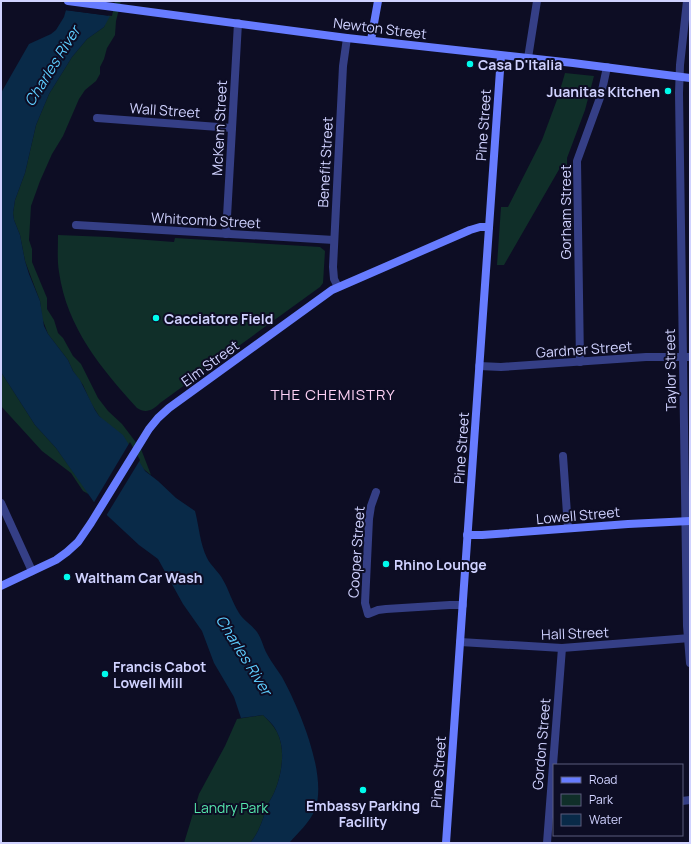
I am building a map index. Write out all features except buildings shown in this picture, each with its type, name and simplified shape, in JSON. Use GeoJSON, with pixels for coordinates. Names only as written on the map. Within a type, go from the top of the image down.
{"type":"FeatureCollection","features":[{"type":"Feature","properties":{"kind":"street","name":"Newton Street"},"geometry":{"type":"LineString","coordinates":[[68,1],[347,38],[607,67],[690,78]]}},
{"type":"Feature","properties":{"kind":"street"},"geometry":{"type":"LineString","coordinates":[[371,40],[378,1]]}},
{"type":"Feature","properties":{"kind":"street"},"geometry":{"type":"LineString","coordinates":[[528,58],[537,1]]}},
{"type":"Feature","properties":{"kind":"street","name":"Taylor Street"},"geometry":{"type":"LineString","coordinates":[[687,1],[679,76],[686,216],[686,357],[690,663]]}},
{"type":"Feature","properties":{"kind":"street","name":"McKenn Street"},"geometry":{"type":"LineString","coordinates":[[226,234],[238,23]]}},
{"type":"Feature","properties":{"kind":"street","name":"Benefit Street"},"geometry":{"type":"LineString","coordinates":[[338,287],[334,279],[333,270],[334,240],[343,66],[347,38]]}},
{"type":"Feature","properties":{"kind":"street","name":"Pine Street"},"geometry":{"type":"LineString","coordinates":[[446,843],[501,56]]}},
{"type":"Feature","properties":{"kind":"street","name":"Gorham Street"},"geometry":{"type":"LineString","coordinates":[[580,362],[577,161],[601,95],[607,67]]}},
{"type":"Feature","properties":{"kind":"street","name":"Wall Street"},"geometry":{"type":"LineString","coordinates":[[97,118],[232,128]]}},
{"type":"Feature","properties":{"kind":"street","name":"Whitcomb Street"},"geometry":{"type":"LineString","coordinates":[[76,225],[334,240]]}},
{"type":"Feature","properties":{"kind":"street","name":"Elm Street"},"geometry":{"type":"LineString","coordinates":[[1,586],[64,554],[78,542],[154,421],[169,408],[324,295],[338,287],[470,230],[480,227],[489,227]]}},
{"type":"Feature","properties":{"kind":"street","name":"Gardner Street"},"geometry":{"type":"LineString","coordinates":[[479,366],[501,367],[646,357],[686,357]]}},
{"type":"Feature","properties":{"kind":"street"},"geometry":{"type":"LineString","coordinates":[[563,456],[568,528]]}},
{"type":"Feature","properties":{"kind":"street","name":"Cooper Street"},"geometry":{"type":"LineString","coordinates":[[376,492],[369,519],[365,599],[368,614],[386,609],[463,605]]}},
{"type":"Feature","properties":{"kind":"street"},"geometry":{"type":"LineString","coordinates":[[1,503],[32,571]]}},
{"type":"Feature","properties":{"kind":"street","name":"Lowell Street"},"geometry":{"type":"LineString","coordinates":[[468,535],[688,521]]}},
{"type":"Feature","properties":{"kind":"street","name":"Hall Street"},"geometry":{"type":"LineString","coordinates":[[460,642],[562,648],[689,638]]}},
{"type":"Feature","properties":{"kind":"street","name":"Gordon Street"},"geometry":{"type":"LineString","coordinates":[[554,764],[562,648]]}},
{"type":"Feature","properties":{"kind":"street","name":"Gordon Street"},"geometry":{"type":"LineString","coordinates":[[547,843],[553,781]]}},
{"type":"Feature","properties":{"kind":"green space"},"geometry":{"type":"Polygon","coordinates":[[[113,1],[121,1],[116,21],[115,35],[107,48],[100,67],[100,74],[96,81],[85,90],[79,99],[63,136],[52,154],[40,181],[31,206],[29,240],[32,249],[32,262],[47,298],[47,309],[54,320],[58,333],[63,338],[73,356],[81,364],[98,398],[108,411],[122,424],[141,449],[151,475],[141,467],[132,451],[99,416],[68,360],[48,334],[42,318],[40,301],[25,261],[20,235],[13,213],[15,200],[25,173],[36,125],[49,94],[72,57],[87,39],[104,27],[113,1]]]}},
{"type":"Feature","properties":{"kind":"green space"},"geometry":{"type":"Polygon","coordinates":[[[565,73],[594,76],[585,110],[567,158],[567,165],[561,166],[504,265],[497,265],[501,207],[508,207],[542,140],[565,73]]]}},
{"type":"Feature","properties":{"kind":"green space"},"geometry":{"type":"Polygon","coordinates":[[[58,235],[174,242],[175,238],[320,247],[325,251],[323,283],[320,287],[155,408],[143,411],[137,408],[111,378],[88,346],[78,329],[63,292],[58,267],[58,235]]]}},
{"type":"Feature","properties":{"kind":"green space"},"geometry":{"type":"Polygon","coordinates":[[[1,372],[35,425],[56,448],[90,495],[83,491],[71,473],[42,451],[1,406],[1,372]]]}},
{"type":"Feature","properties":{"kind":"green space","name":"Landry Park"},"geometry":{"type":"Polygon","coordinates":[[[263,715],[274,727],[280,739],[282,762],[277,786],[267,806],[256,835],[250,843],[184,843],[199,794],[225,746],[237,719],[263,715]]]}},
{"type":"Feature","properties":{"kind":"water","name":"Charles River"},"geometry":{"type":"Polygon","coordinates":[[[66,10],[110,16],[104,27],[87,39],[72,57],[49,94],[36,125],[25,173],[15,200],[13,213],[14,220],[20,235],[29,274],[40,301],[44,326],[48,334],[68,360],[99,416],[123,435],[145,471],[176,498],[195,511],[201,541],[207,558],[221,577],[239,613],[259,635],[270,660],[289,690],[310,742],[318,779],[318,796],[313,815],[289,843],[250,843],[258,830],[267,806],[277,786],[281,770],[282,754],[280,739],[276,729],[263,715],[241,718],[234,697],[214,663],[202,631],[183,604],[158,559],[139,545],[96,505],[56,448],[35,425],[1,372],[1,93],[29,44],[51,34],[56,30],[64,17],[66,10]]]}},
{"type":"Feature","properties":{"kind":"pier"},"geometry":{"type":"Polygon","coordinates":[[[66,1],[115,1],[112,16],[64,10],[66,1]]]}},
{"type":"Feature","properties":{"kind":"pier"},"geometry":{"type":"Polygon","coordinates":[[[130,442],[140,460],[106,516],[93,504],[130,442]]]}},
{"type":"Feature","properties":{"kind":"place","name":"Casa D'Italia"},"geometry":{"type":"Point","coordinates":[470,64]}},
{"type":"Feature","properties":{"kind":"place","name":"Juanitas Kitchen"},"geometry":{"type":"Point","coordinates":[668,91]}},
{"type":"Feature","properties":{"kind":"place","name":"Cacciatore Field"},"geometry":{"type":"Point","coordinates":[156,318]}},
{"type":"Feature","properties":{"kind":"place","name":"Rhino Lounge"},"geometry":{"type":"Point","coordinates":[386,564]}},
{"type":"Feature","properties":{"kind":"place","name":"Waltham Car Wash"},"geometry":{"type":"Point","coordinates":[67,577]}},
{"type":"Feature","properties":{"kind":"place","name":"Francis Cabot Lowell Mill"},"geometry":{"type":"Point","coordinates":[105,674]}},
{"type":"Feature","properties":{"kind":"place","name":"Embassy Parking Facility"},"geometry":{"type":"Point","coordinates":[363,790]}},
{"type":"Feature","properties":{"kind":"district","name":"THE CHEMISTRY"},"geometry":{"type":"Point","coordinates":[333,394]}}]}
